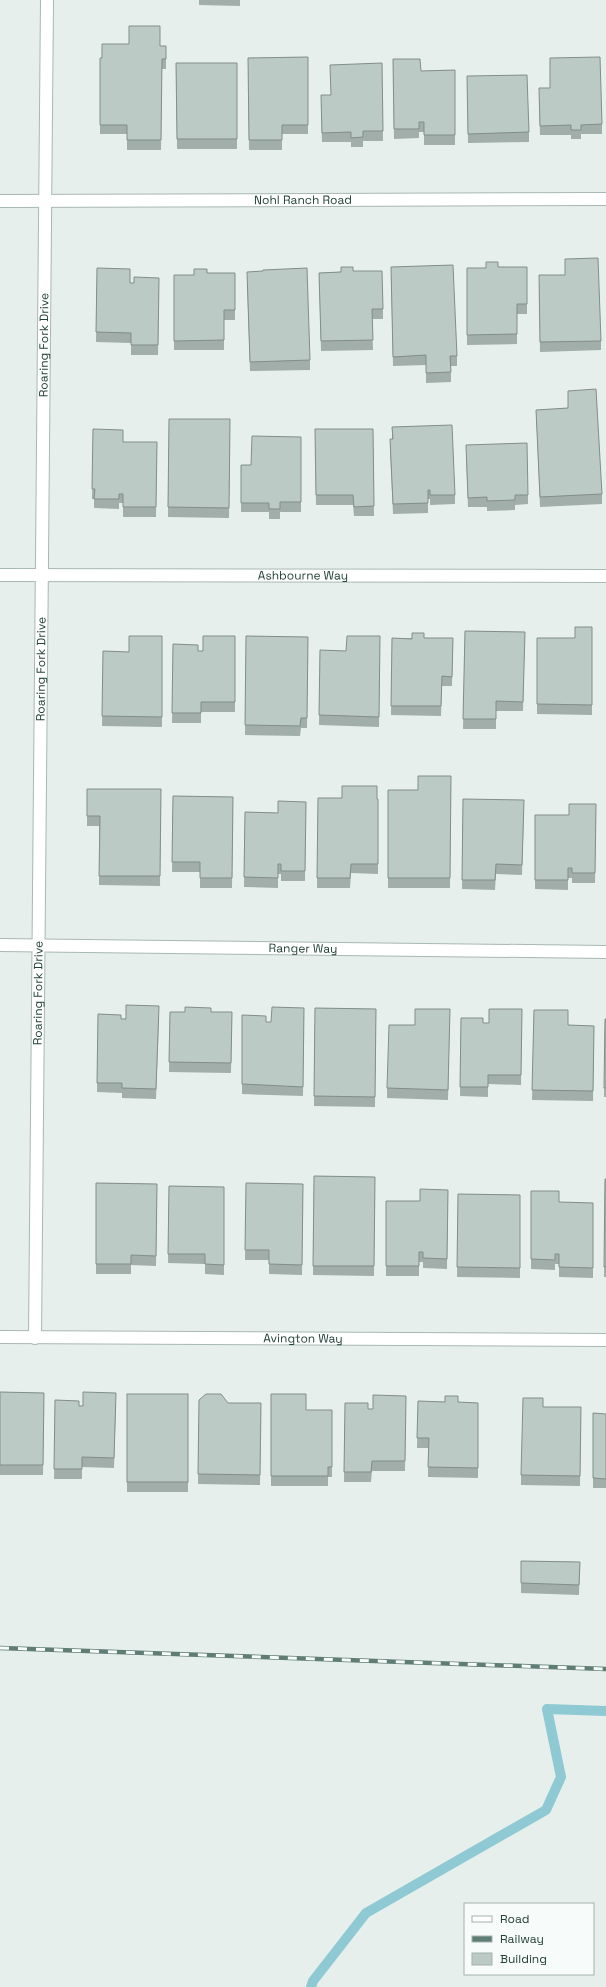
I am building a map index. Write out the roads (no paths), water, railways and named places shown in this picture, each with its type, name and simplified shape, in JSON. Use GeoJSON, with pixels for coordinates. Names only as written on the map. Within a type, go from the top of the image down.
{"type":"FeatureCollection","features":[{"type":"Feature","properties":{"kind":"street","name":"Roaring Fork Drive"},"geometry":{"type":"LineString","coordinates":[[35,1338],[47,0]]}},
{"type":"Feature","properties":{"kind":"street","name":"Nohl Ranch Road"},"geometry":{"type":"LineString","coordinates":[[0,201],[606,199]]}},
{"type":"Feature","properties":{"kind":"street","name":"Ashbourne Way"},"geometry":{"type":"LineString","coordinates":[[0,575],[606,576]]}},
{"type":"Feature","properties":{"kind":"street","name":"Ranger Way"},"geometry":{"type":"LineString","coordinates":[[0,945],[606,952]]}},
{"type":"Feature","properties":{"kind":"street","name":"Avington Way"},"geometry":{"type":"LineString","coordinates":[[0,1337],[606,1340]]}},
{"type":"Feature","properties":{"kind":"waterway"},"geometry":{"type":"LineString","coordinates":[[311,1987],[313,1981],[366,1913],[546,1810],[561,1777],[547,1709],[606,1711]]}},
{"type":"Feature","properties":{"kind":"railway"},"geometry":{"type":"LineString","coordinates":[[0,1648],[606,1669]]}}]}
